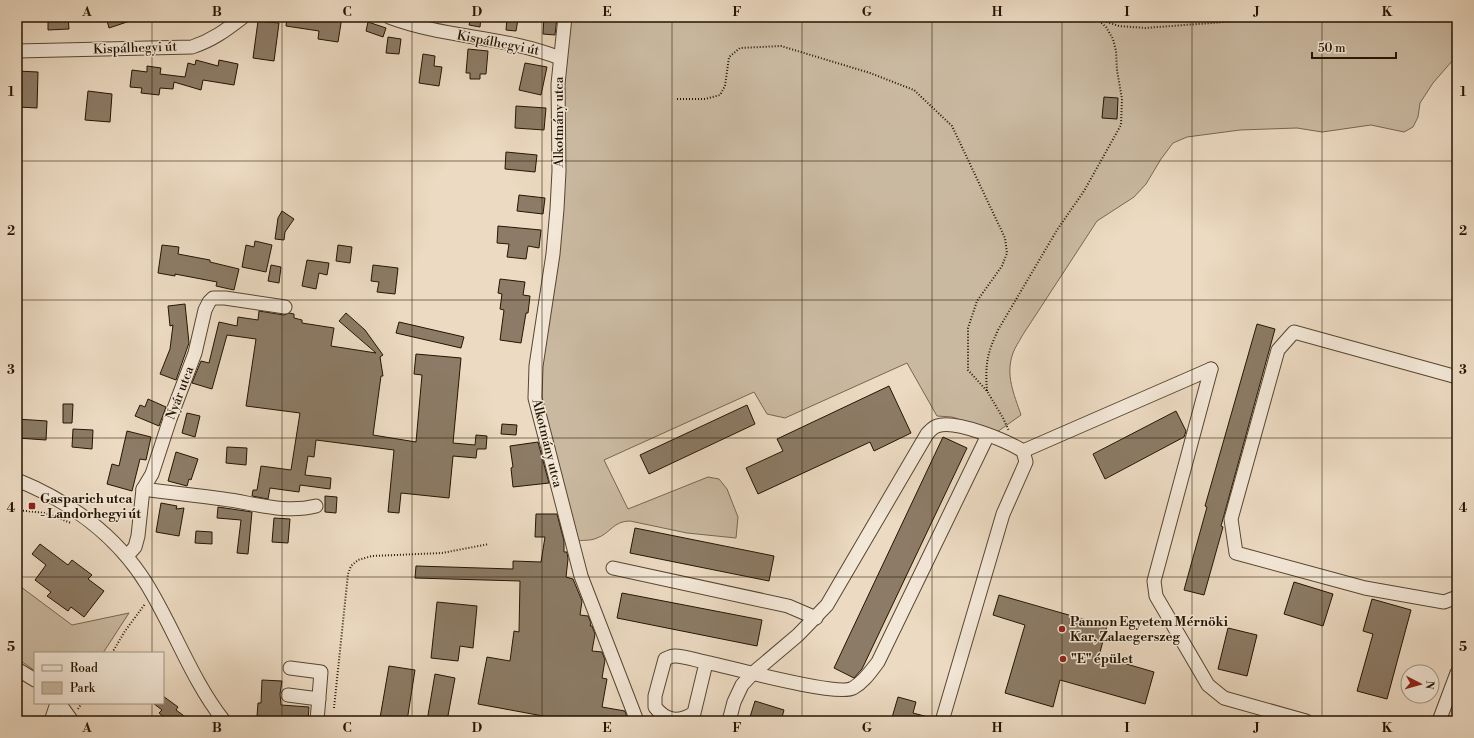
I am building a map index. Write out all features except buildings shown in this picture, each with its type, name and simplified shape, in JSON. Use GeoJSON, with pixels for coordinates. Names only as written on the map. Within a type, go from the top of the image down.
{"type":"FeatureCollection","features":[{"type":"Feature","properties":{"kind":"street","name":"Kispálhegyi út"},"geometry":{"type":"LineString","coordinates":[[17,52],[192,46],[207,42],[220,35],[244,17]]}},
{"type":"Feature","properties":{"kind":"street","name":"Kispálhegyi út"},"geometry":{"type":"LineString","coordinates":[[389,17],[438,31],[523,46],[560,58]]}},
{"type":"Feature","properties":{"kind":"street","name":"Alkotmány utca"},"geometry":{"type":"LineString","coordinates":[[566,17],[558,84],[559,171],[557,209],[553,254],[536,366],[535,398],[581,576],[637,721]]}},
{"type":"Feature","properties":{"kind":"street","name":"Nyár utca"},"geometry":{"type":"LineString","coordinates":[[127,556],[135,547],[138,536],[143,489],[152,474],[170,418],[195,353],[208,302],[214,298],[225,298],[285,307]]}},
{"type":"Feature","properties":{"kind":"street"},"geometry":{"type":"LineString","coordinates":[[1457,376],[1294,332],[1278,350],[1231,519],[1236,554],[1365,588],[1444,602],[1457,597]]}},
{"type":"Feature","properties":{"kind":"street"},"geometry":{"type":"LineString","coordinates":[[1019,449],[1211,368],[1154,581],[1156,596],[1208,685],[1224,698],[1306,721]]}},
{"type":"Feature","properties":{"kind":"street"},"geometry":{"type":"LineString","coordinates":[[729,721],[734,702],[742,685],[753,673],[816,618],[827,605],[838,589],[927,434],[935,426],[944,424],[957,426],[988,435],[1019,449],[1026,462],[1003,514],[942,721]]}},
{"type":"Feature","properties":{"kind":"street"},"geometry":{"type":"LineString","coordinates":[[706,663],[694,713],[684,719],[674,719],[662,716],[655,707],[655,696],[665,659],[674,656],[753,673],[806,686],[833,690],[852,689],[862,681],[878,662],[988,435]]}},
{"type":"Feature","properties":{"kind":"street"},"geometry":{"type":"LineString","coordinates":[[17,480],[79,513],[93,523],[127,556],[137,569],[148,601],[194,676],[224,721]]}},
{"type":"Feature","properties":{"kind":"street"},"geometry":{"type":"LineString","coordinates":[[143,489],[223,499],[282,509],[303,509],[316,506]]}},
{"type":"Feature","properties":{"kind":"street"},"geometry":{"type":"LineString","coordinates":[[613,568],[788,606],[816,618]]}},
{"type":"Feature","properties":{"kind":"street"},"geometry":{"type":"LineString","coordinates":[[17,668],[34,679]]}},
{"type":"Feature","properties":{"kind":"street"},"geometry":{"type":"LineString","coordinates":[[290,668],[321,672],[317,721]]}},
{"type":"Feature","properties":{"kind":"street"},"geometry":{"type":"LineString","coordinates":[[1439,721],[1457,673]]}},
{"type":"Feature","properties":{"kind":"street"},"geometry":{"type":"LineString","coordinates":[[288,695],[319,699]]}},
{"type":"Feature","properties":{"kind":"street"},"geometry":{"type":"LineString","coordinates":[[51,721],[58,704]]}},
{"type":"Feature","properties":{"kind":"street"},"geometry":{"type":"LineString","coordinates":[[59,704],[72,721]]}},
{"type":"Feature","properties":{"kind":"path"},"geometry":{"type":"LineString","coordinates":[[1096,17],[1118,26],[1145,28],[1290,17]]}},
{"type":"Feature","properties":{"kind":"path"},"geometry":{"type":"LineString","coordinates":[[987,391],[985,368],[990,347],[998,330],[1057,230],[1084,191],[1121,125],[1122,99],[1117,70],[1116,51],[1113,39],[1096,17]]}},
{"type":"Feature","properties":{"kind":"path"},"geometry":{"type":"LineString","coordinates":[[677,99],[705,99],[720,95],[725,86],[729,57],[740,48],[781,46],[870,73],[914,90],[952,126],[1005,238],[1007,253],[1002,266],[978,301],[968,328],[968,370],[987,391],[1019,449]]}},
{"type":"Feature","properties":{"kind":"path"},"geometry":{"type":"LineString","coordinates":[[17,510],[45,513],[73,524]]}},
{"type":"Feature","properties":{"kind":"path"},"geometry":{"type":"LineString","coordinates":[[334,708],[351,566],[358,560],[372,556],[442,553],[489,544]]}},
{"type":"Feature","properties":{"kind":"path"},"geometry":{"type":"LineString","coordinates":[[113,652],[125,631],[148,601]]}},
{"type":"Feature","properties":{"kind":"green space"},"geometry":{"type":"Polygon","coordinates":[[[570,17],[1457,17],[1457,61],[1453,60],[1433,83],[1420,103],[1418,117],[1413,127],[1404,132],[1371,125],[1322,132],[1297,128],[1240,130],[1187,137],[1173,143],[1161,159],[1146,184],[1134,197],[1097,221],[1022,336],[1013,353],[1010,369],[1011,384],[1021,415],[997,432],[952,417],[937,416],[907,363],[785,418],[767,414],[754,392],[604,460],[628,509],[708,477],[719,479],[727,489],[738,517],[736,538],[687,533],[630,521],[616,525],[602,536],[595,539],[575,541],[537,389],[565,173],[563,72],[570,17]]]}},
{"type":"Feature","properties":{"kind":"green space"},"geometry":{"type":"Polygon","coordinates":[[[17,584],[72,625],[129,613],[104,652],[34,652],[34,670],[17,658],[17,584]]]}},
{"type":"Feature","properties":{"kind":"place","name":"Gasparich utca - Landorhegyi út"},"geometry":{"type":"Point","coordinates":[32,506]}},
{"type":"Feature","properties":{"kind":"place","name":"Pannon Egyetem Mérnöki Kar, Zalaegerszeg"},"geometry":{"type":"Point","coordinates":[1062,629]}},
{"type":"Feature","properties":{"kind":"place","name":"\"E\" épület"},"geometry":{"type":"Point","coordinates":[1063,659]}}]}
